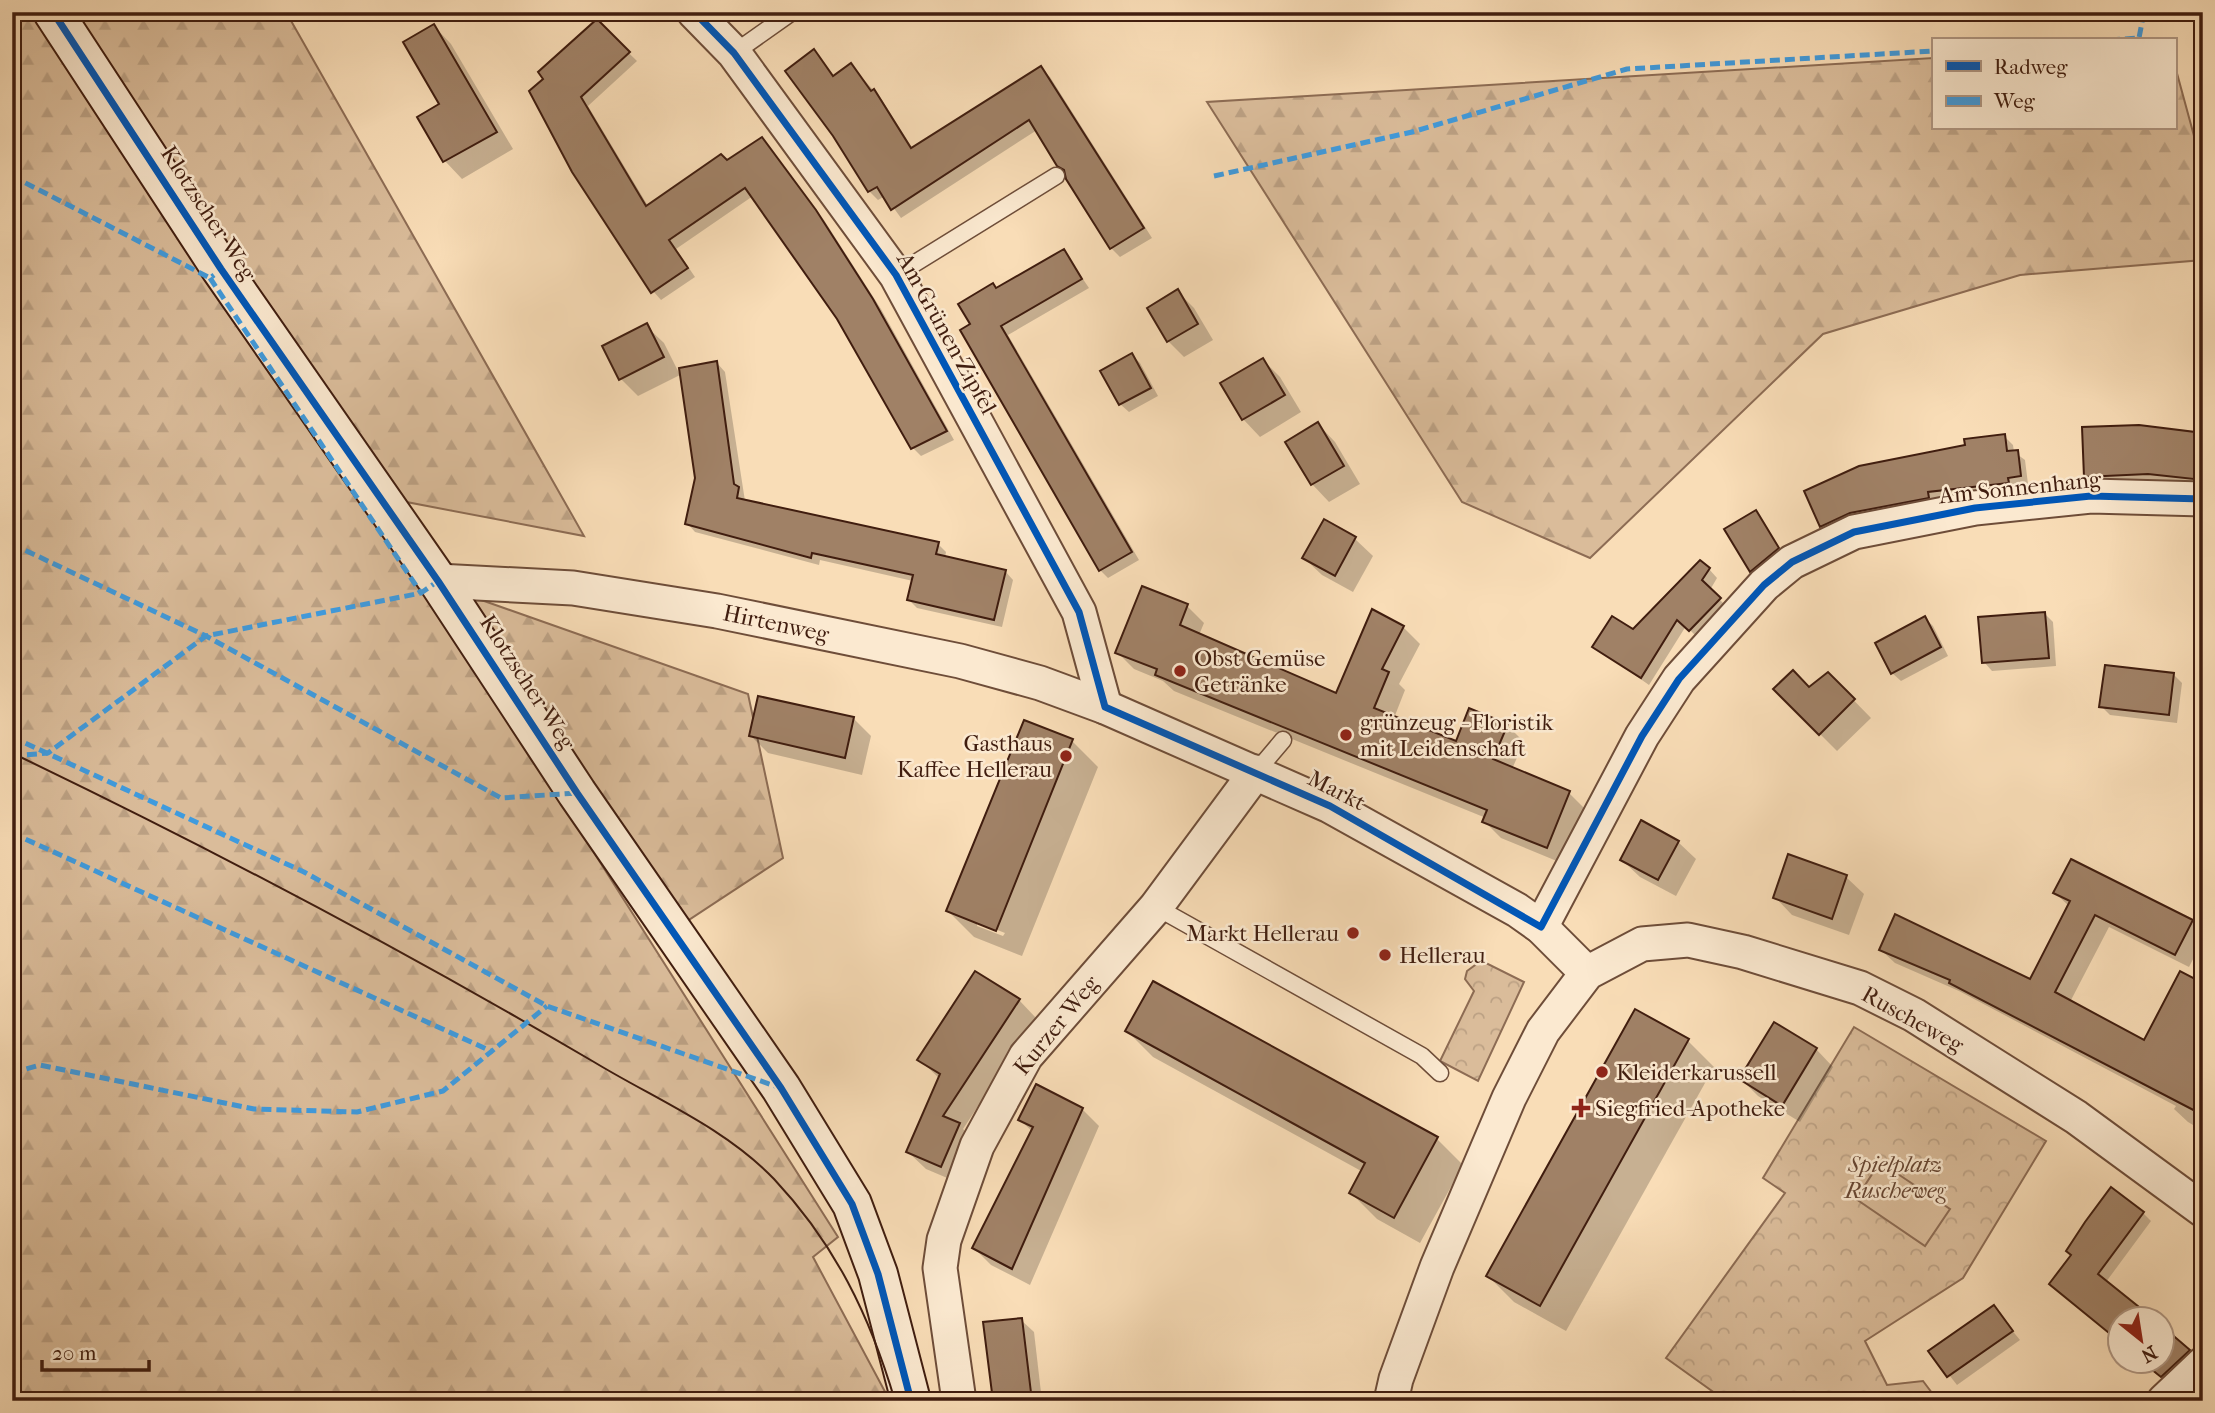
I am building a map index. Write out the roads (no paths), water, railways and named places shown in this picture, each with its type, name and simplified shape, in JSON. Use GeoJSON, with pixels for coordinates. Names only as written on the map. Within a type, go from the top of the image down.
{"type":"FeatureCollection","features":[{"type":"Feature","properties":{"kind":"street","name":"Klotzscher Weg"},"geometry":{"type":"LineString","coordinates":[[53,12],[221,269],[438,581],[577,793],[780,1088],[852,1204],[878,1274],[911,1401]]}},
{"type":"Feature","properties":{"kind":"street","name":"Am Grünen Zipfel"},"geometry":{"type":"LineString","coordinates":[[694,12],[734,53],[897,275],[1079,612],[1105,708]]}},
{"type":"Feature","properties":{"kind":"street","name":"Am Sonnenhang"},"geometry":{"type":"LineString","coordinates":[[1541,927],[1642,736],[1679,679],[1763,585],[1792,562],[1854,532],[1975,508],[2091,496],[2203,499]]}},
{"type":"Feature","properties":{"kind":"street","name":"Hirtenweg"},"geometry":{"type":"LineString","coordinates":[[438,581],[573,588],[717,611],[960,661],[1040,683],[1105,708]]}},
{"type":"Feature","properties":{"kind":"street","name":"Markt"},"geometry":{"type":"LineString","coordinates":[[1105,708],[1330,806],[1541,927],[1587,973]]}},
{"type":"Feature","properties":{"kind":"street","name":"Kurzer Weg"},"geometry":{"type":"LineString","coordinates":[[959,1401],[940,1268],[944,1240],[977,1146],[1026,1056],[1156,907],[1256,772]]}},
{"type":"Feature","properties":{"kind":"street","name":"Ruscheweg"},"geometry":{"type":"LineString","coordinates":[[1587,973],[1642,944],[1688,940],[1744,952],[1860,988],[1914,1015],[2076,1117],[2203,1210]]}},
{"type":"Feature","properties":{"kind":"street"},"geometry":{"type":"LineString","coordinates":[[1391,1401],[1396,1378],[1437,1267],[1508,1098],[1542,1031],[1587,973]]}},
{"type":"Feature","properties":{"kind":"street"},"geometry":{"type":"LineString","coordinates":[[2164,1401],[2203,1364]]}},
{"type":"Feature","properties":{"kind":"lane"},"geometry":{"type":"LineString","coordinates":[[734,53],[792,12]]}},
{"type":"Feature","properties":{"kind":"lane"},"geometry":{"type":"LineString","coordinates":[[897,275],[1056,176]]}},
{"type":"Feature","properties":{"kind":"lane"},"geometry":{"type":"LineString","coordinates":[[1256,772],[1283,740]]}},
{"type":"Feature","properties":{"kind":"lane"},"geometry":{"type":"LineString","coordinates":[[1156,907],[1422,1056],[1440,1073]]}},
{"type":"Feature","properties":{"kind":"tram line"},"geometry":{"type":"LineString","coordinates":[[12,753],[233,863],[379,940],[688,1115],[733,1144],[774,1179],[833,1255],[862,1311],[895,1401]]}},
{"type":"Feature","properties":{"kind":"place","name":"Obst Gemüse Getränke"},"geometry":{"type":"Point","coordinates":[1180,671]}},
{"type":"Feature","properties":{"kind":"place","name":"grünzeug - Floristik mit Leidenschaft"},"geometry":{"type":"Point","coordinates":[1346,735]}},
{"type":"Feature","properties":{"kind":"place","name":"Gasthaus Kaffee Hellerau"},"geometry":{"type":"Point","coordinates":[1066,756]}},
{"type":"Feature","properties":{"kind":"place","name":"Markt Hellerau"},"geometry":{"type":"Point","coordinates":[1353,933]}},
{"type":"Feature","properties":{"kind":"place","name":"Hellerau"},"geometry":{"type":"Point","coordinates":[1385,955]}},
{"type":"Feature","properties":{"kind":"place","name":"Kleiderkarussell"},"geometry":{"type":"Point","coordinates":[1602,1072]}},
{"type":"Feature","properties":{"kind":"place","name":"Siegfried-Apotheke"},"geometry":{"type":"Point","coordinates":[1581,1108]}},
{"type":"Feature","properties":{"kind":"park label","name":"Spielplatz Ruscheweg"},"geometry":{"type":"Point","coordinates":[1895,1177]}}]}
